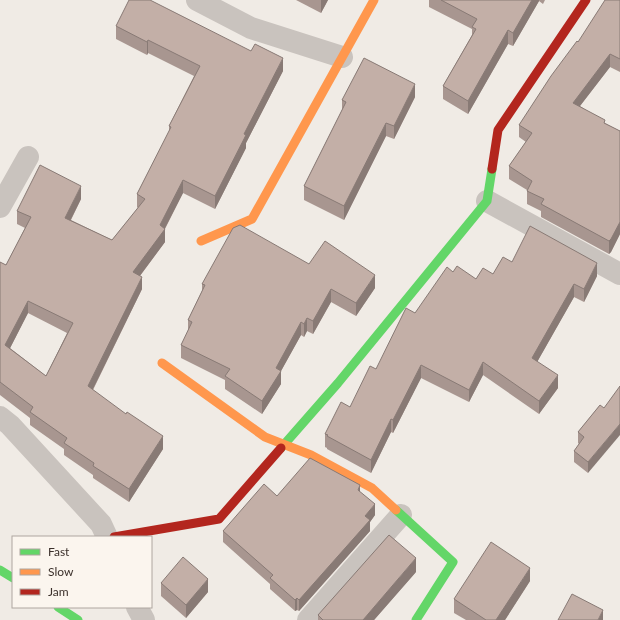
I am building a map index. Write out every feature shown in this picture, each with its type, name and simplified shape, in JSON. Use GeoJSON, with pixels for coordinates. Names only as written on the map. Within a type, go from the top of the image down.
{"type":"FeatureCollection","features":[{"type":"Feature","properties":{"kind":"street"},"geometry":{"type":"LineString","coordinates":[[197,0],[251,28],[342,58]]}},
{"type":"Feature","properties":{"kind":"street"},"geometry":{"type":"LineString","coordinates":[[201,241],[252,219],[374,0]]}},
{"type":"Feature","properties":{"kind":"street"},"geometry":{"type":"LineString","coordinates":[[120,536],[220,519],[338,383],[487,201],[498,130],[586,0]]}},
{"type":"Feature","properties":{"kind":"street"},"geometry":{"type":"LineString","coordinates":[[0,207],[28,157]]}},
{"type":"Feature","properties":{"kind":"street"},"geometry":{"type":"LineString","coordinates":[[487,201],[620,274]]}},
{"type":"Feature","properties":{"kind":"street"},"geometry":{"type":"LineString","coordinates":[[162,363],[264,437],[311,455],[372,488],[453,562],[416,620]]}},
{"type":"Feature","properties":{"kind":"street"},"geometry":{"type":"LineString","coordinates":[[0,417],[10,425],[101,524],[107,536]]}},
{"type":"Feature","properties":{"kind":"street"},"geometry":{"type":"LineString","coordinates":[[308,620],[401,515]]}},
{"type":"Feature","properties":{"kind":"street"},"geometry":{"type":"LineString","coordinates":[[0,570],[12,577]]}},
{"type":"Feature","properties":{"kind":"street"},"geometry":{"type":"LineString","coordinates":[[60,608],[78,620]]}},
{"type":"Feature","properties":{"kind":"street"},"geometry":{"type":"LineString","coordinates":[[138,608],[144,620]]}},
{"type":"Feature","properties":{"kind":"building"},"geometry":{"type":"Polygon","coordinates":[[[129,0],[150,0],[251,51],[255,44],[283,58],[244,134],[246,135],[215,196],[183,180],[160,225],[165,229],[133,272],[142,277],[88,386],[126,414],[127,412],[163,436],[129,489],[93,466],[94,463],[64,443],[67,438],[30,412],[33,407],[0,382],[0,262],[6,265],[31,217],[17,211],[40,165],[81,186],[65,218],[112,240],[145,199],[137,194],[171,127],[169,126],[200,66],[116,26],[129,0]],[[28,301],[5,345],[46,376],[73,323],[28,301]]]}},
{"type":"Feature","properties":{"kind":"building"},"geometry":{"type":"Polygon","coordinates":[[[441,0],[532,0],[513,33],[508,30],[468,101],[443,86],[476,29],[472,27],[477,19],[441,0]]]}},
{"type":"Feature","properties":{"kind":"building"},"geometry":{"type":"Polygon","coordinates":[[[605,0],[620,0],[620,59],[610,54],[573,103],[605,120],[604,123],[620,131],[620,222],[609,241],[541,204],[544,199],[527,191],[532,181],[509,166],[532,133],[519,125],[551,76],[577,41],[578,42],[605,0]]]}},
{"type":"Feature","properties":{"kind":"building"},"geometry":{"type":"Polygon","coordinates":[[[364,58],[415,84],[394,126],[386,123],[344,206],[304,186],[346,102],[342,100],[364,58]]]}},
{"type":"Feature","properties":{"kind":"building"},"geometry":{"type":"Polygon","coordinates":[[[240,225],[309,264],[325,241],[375,275],[356,303],[331,289],[313,321],[307,318],[304,324],[301,322],[276,368],[281,371],[262,401],[225,376],[230,369],[181,345],[192,322],[188,320],[205,285],[202,284],[233,228],[240,225]]]}},
{"type":"Feature","properties":{"kind":"building"},"geometry":{"type":"Polygon","coordinates":[[[530,226],[597,263],[584,289],[574,284],[532,358],[558,375],[539,401],[483,362],[469,390],[421,365],[393,420],[391,419],[371,460],[327,436],[328,435],[325,434],[341,402],[350,407],[370,366],[376,369],[406,308],[415,313],[447,267],[453,272],[457,266],[476,279],[483,268],[493,274],[503,257],[512,262],[530,226]]]}},
{"type":"Feature","properties":{"kind":"building"},"geometry":{"type":"Polygon","coordinates":[[[620,386],[620,424],[588,462],[574,451],[584,437],[578,432],[600,405],[604,408],[620,386]]]}},
{"type":"Feature","properties":{"kind":"building"},"geometry":{"type":"Polygon","coordinates":[[[310,458],[360,485],[358,490],[375,504],[365,516],[370,520],[299,600],[297,598],[295,600],[270,578],[273,575],[223,531],[264,484],[277,496],[310,458]]]}},
{"type":"Feature","properties":{"kind":"building"},"geometry":{"type":"Polygon","coordinates":[[[389,535],[416,558],[363,620],[323,620],[318,615],[389,535]]]}},
{"type":"Feature","properties":{"kind":"building"},"geometry":{"type":"Polygon","coordinates":[[[491,542],[530,568],[496,620],[486,620],[454,599],[491,542]]]}},
{"type":"Feature","properties":{"kind":"building"},"geometry":{"type":"Polygon","coordinates":[[[183,557],[208,579],[186,605],[161,583],[183,557]]]}},
{"type":"Feature","properties":{"kind":"building"},"geometry":{"type":"Polygon","coordinates":[[[572,594],[603,610],[598,620],[558,620],[572,594]]]}},
{"type":"Feature","properties":{"kind":"traffic: fast"},"geometry":{"type":"LineString","coordinates":[[281,448],[338,383],[487,201],[492,169]]}},
{"type":"Feature","properties":{"kind":"traffic: fast"},"geometry":{"type":"LineString","coordinates":[[396,510],[453,562],[416,620]]}},
{"type":"Feature","properties":{"kind":"traffic: fast"},"geometry":{"type":"LineString","coordinates":[[0,570],[12,577]]}},
{"type":"Feature","properties":{"kind":"traffic: fast"},"geometry":{"type":"LineString","coordinates":[[60,608],[78,620]]}},
{"type":"Feature","properties":{"kind":"traffic: slow"},"geometry":{"type":"LineString","coordinates":[[201,241],[252,219],[374,0]]}},
{"type":"Feature","properties":{"kind":"traffic: slow"},"geometry":{"type":"LineString","coordinates":[[162,363],[265,437],[311,455],[372,488],[396,510]]}},
{"type":"Feature","properties":{"kind":"traffic: jam"},"geometry":{"type":"LineString","coordinates":[[492,169],[498,130],[586,0]]}},
{"type":"Feature","properties":{"kind":"traffic: jam"},"geometry":{"type":"LineString","coordinates":[[120,536],[219,519],[281,448]]}}]}
